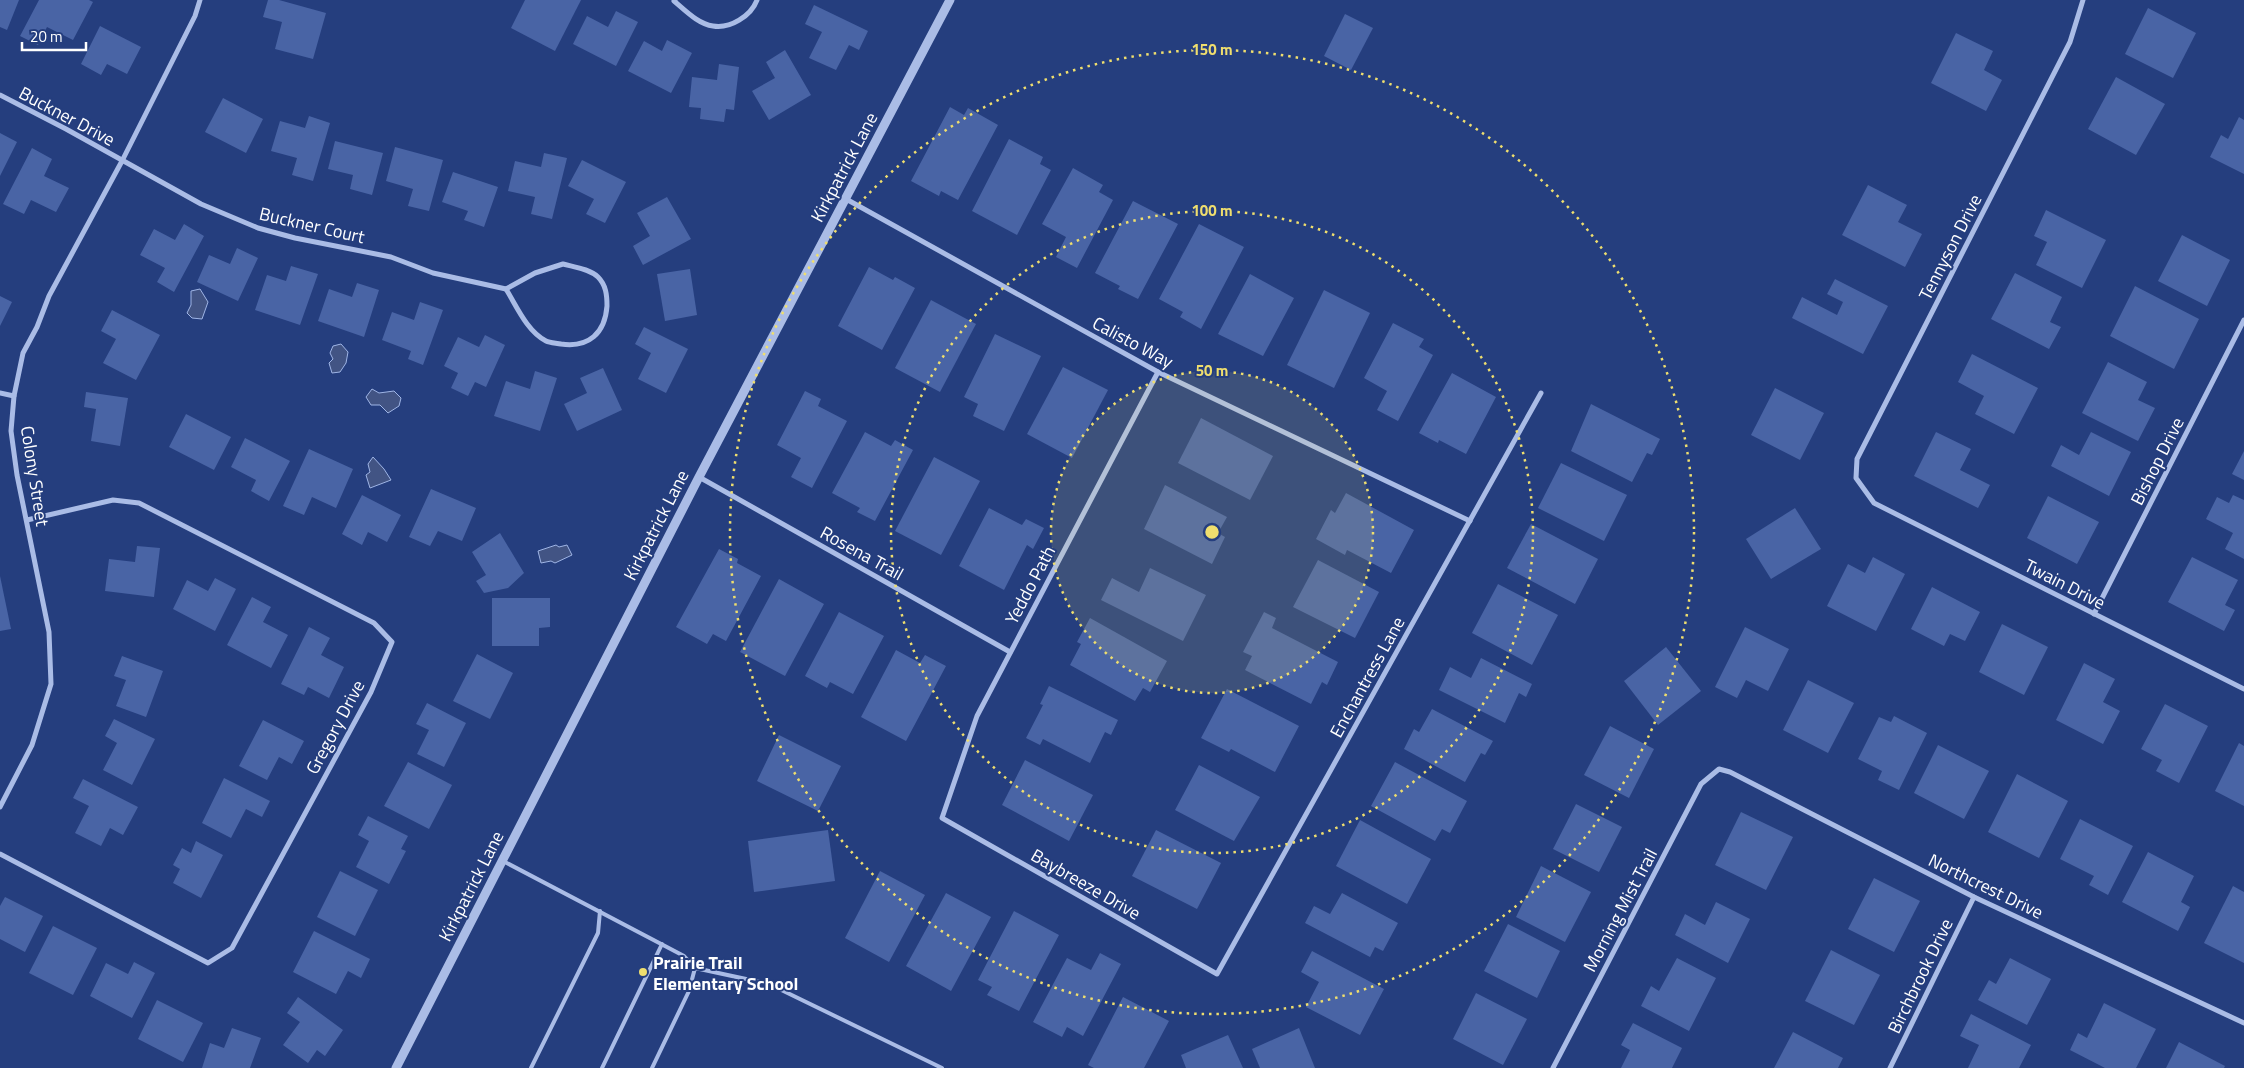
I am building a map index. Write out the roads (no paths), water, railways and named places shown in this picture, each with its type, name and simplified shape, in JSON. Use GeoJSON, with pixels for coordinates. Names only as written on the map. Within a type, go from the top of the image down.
{"type":"FeatureCollection","features":[{"type":"Feature","properties":{"kind":"street","name":"Colony Street"},"geometry":{"type":"LineString","coordinates":[[0,807],[32,745],[51,684],[49,632],[17,475],[11,431],[14,396],[24,353],[49,296],[122,161],[195,16],[200,0]]}},
{"type":"Feature","properties":{"kind":"street"},"geometry":{"type":"LineString","coordinates":[[667,0],[674,1],[698,20],[714,27],[738,22],[749,14],[757,0]]}},
{"type":"Feature","properties":{"kind":"street","name":"Kirkpatrick Lane"},"geometry":{"type":"LineString","coordinates":[[396,1068],[699,477],[950,0]]}},
{"type":"Feature","properties":{"kind":"street","name":"Tennyson Drive"},"geometry":{"type":"LineString","coordinates":[[1874,503],[1856,478],[1857,459],[2070,42],[2083,0]]}},
{"type":"Feature","properties":{"kind":"street","name":"Buckner Drive"},"geometry":{"type":"LineString","coordinates":[[0,96],[122,161]]}},
{"type":"Feature","properties":{"kind":"street","name":"Buckner Court"},"geometry":{"type":"LineString","coordinates":[[122,161],[200,204],[258,228],[295,238],[391,257],[433,272],[506,290]]}},
{"type":"Feature","properties":{"kind":"street","name":"Calisto Way"},"geometry":{"type":"LineString","coordinates":[[846,199],[1158,372],[1470,521]]}},
{"type":"Feature","properties":{"kind":"street"},"geometry":{"type":"LineString","coordinates":[[563,264],[582,268],[598,276],[606,288],[606,317],[599,332],[588,340],[574,346],[547,342],[528,326],[506,290],[553,266],[563,264]]}},
{"type":"Feature","properties":{"kind":"street","name":"Bishop Drive"},"geometry":{"type":"LineString","coordinates":[[2094,614],[2244,320]]}},
{"type":"Feature","properties":{"kind":"street","name":"Yeddo Path"},"geometry":{"type":"LineString","coordinates":[[942,818],[977,716],[1158,372]]}},
{"type":"Feature","properties":{"kind":"street"},"geometry":{"type":"LineString","coordinates":[[0,393],[14,396]]}},
{"type":"Feature","properties":{"kind":"street","name":"Enchantress Lane"},"geometry":{"type":"LineString","coordinates":[[1216,974],[1541,393]]}},
{"type":"Feature","properties":{"kind":"street","name":"Rosena Trail"},"geometry":{"type":"LineString","coordinates":[[699,477],[1010,652]]}},
{"type":"Feature","properties":{"kind":"street","name":"Gregory Drive"},"geometry":{"type":"LineString","coordinates":[[0,854],[208,963],[232,948],[371,692],[392,642],[374,623],[139,503],[113,500],[27,520]]}},
{"type":"Feature","properties":{"kind":"street","name":"Twain Drive"},"geometry":{"type":"LineString","coordinates":[[1874,503],[2244,689]]}},
{"type":"Feature","properties":{"kind":"street","name":"Northcrest Drive"},"geometry":{"type":"LineString","coordinates":[[1719,769],[1730,772],[1974,897],[2244,1024]]}},
{"type":"Feature","properties":{"kind":"street","name":"Morning Mist Trail"},"geometry":{"type":"LineString","coordinates":[[1553,1068],[1701,784],[1719,769]]}},
{"type":"Feature","properties":{"kind":"street","name":"Baybreeze Drive"},"geometry":{"type":"LineString","coordinates":[[942,818],[1216,974]]}},
{"type":"Feature","properties":{"kind":"street","name":"Birchbrook Drive"},"geometry":{"type":"LineString","coordinates":[[1890,1068],[1974,897]]}},
{"type":"Feature","properties":{"kind":"lane"},"geometry":{"type":"LineString","coordinates":[[502,861],[684,956],[695,968],[768,984],[942,1068]]}},
{"type":"Feature","properties":{"kind":"lane"},"geometry":{"type":"LineString","coordinates":[[531,1068],[598,933],[600,911]]}},
{"type":"Feature","properties":{"kind":"lane"},"geometry":{"type":"LineString","coordinates":[[602,1068],[662,944]]}},
{"type":"Feature","properties":{"kind":"lane"},"geometry":{"type":"LineString","coordinates":[[652,1068],[689,991],[695,968]]}},
{"type":"Feature","properties":{"kind":"water"},"geometry":{"type":"Polygon","coordinates":[[[200,289],[208,302],[202,319],[192,318],[187,313],[191,305],[191,291],[200,289]]]}},
{"type":"Feature","properties":{"kind":"water"},"geometry":{"type":"Polygon","coordinates":[[[341,344],[348,352],[346,363],[340,372],[332,373],[329,363],[333,359],[330,353],[333,346],[341,344]]]}},
{"type":"Feature","properties":{"kind":"water"},"geometry":{"type":"Polygon","coordinates":[[[372,389],[379,393],[394,391],[401,398],[399,406],[388,413],[380,405],[371,405],[366,397],[372,389]]]}},
{"type":"Feature","properties":{"kind":"water"},"geometry":{"type":"Polygon","coordinates":[[[373,457],[391,480],[370,488],[366,475],[370,472],[368,464],[373,457]]]}},
{"type":"Feature","properties":{"kind":"water"},"geometry":{"type":"Polygon","coordinates":[[[556,545],[559,547],[567,545],[572,555],[555,563],[551,561],[541,563],[538,551],[556,545]]]}},
{"type":"Feature","properties":{"kind":"place","name":"Prairie Trail Elementary School"},"geometry":{"type":"Point","coordinates":[643,972]}}]}
